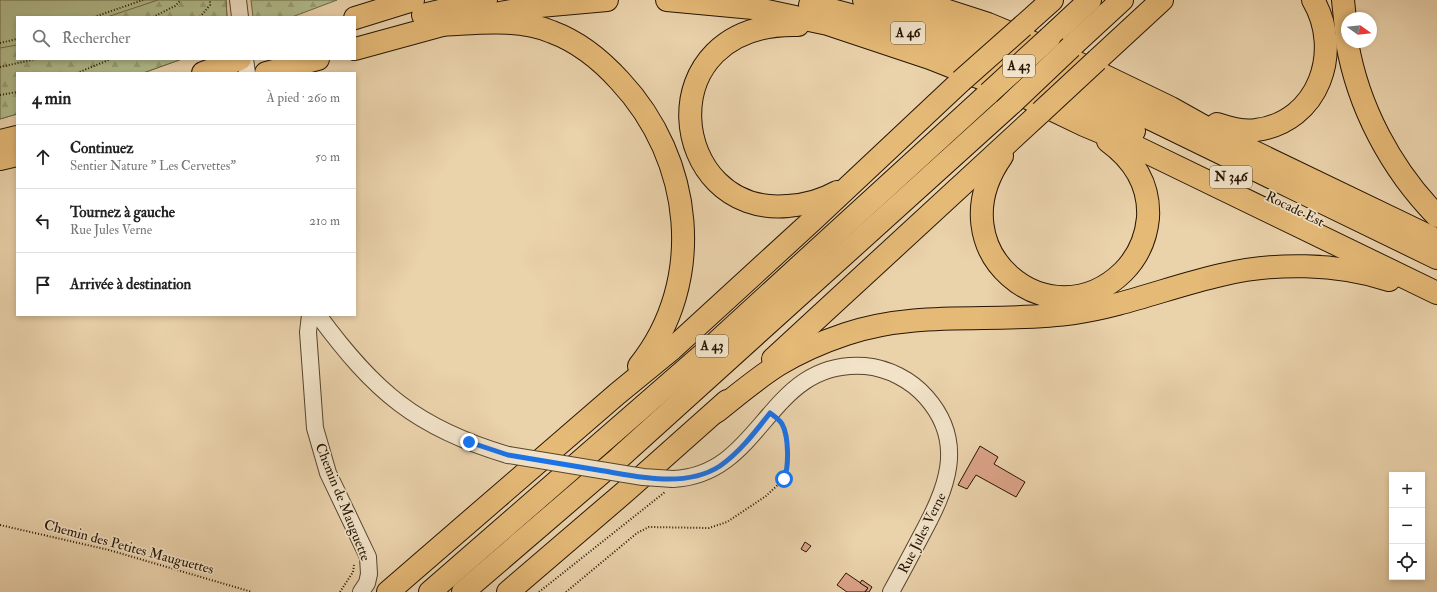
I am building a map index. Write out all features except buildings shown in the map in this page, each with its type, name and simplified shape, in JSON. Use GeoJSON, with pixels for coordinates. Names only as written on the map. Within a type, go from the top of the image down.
{"type":"FeatureCollection","features":[{"type":"Feature","properties":{"kind":"highway"},"geometry":{"type":"LineString","coordinates":[[340,16],[379,0]]}},
{"type":"Feature","properties":{"kind":"highway"},"geometry":{"type":"LineString","coordinates":[[356,18],[413,0]]}},
{"type":"Feature","properties":{"kind":"highway"},"geometry":{"type":"LineString","coordinates":[[356,35],[427,14],[486,0]]}},
{"type":"Feature","properties":{"kind":"highway"},"geometry":{"type":"LineString","coordinates":[[356,49],[436,25],[540,6],[606,0]]}},
{"type":"Feature","properties":{"kind":"highway"},"geometry":{"type":"LineString","coordinates":[[667,0],[724,5],[783,13],[809,19],[922,55],[1011,90],[1084,125],[1134,146],[1437,293]]}},
{"type":"Feature","properties":{"kind":"highway","name":"A 46"},"geometry":{"type":"LineString","coordinates":[[789,0],[829,9],[907,32],[950,48],[1030,72]]}},
{"type":"Feature","properties":{"kind":"highway","name":"A 46"},"geometry":{"type":"LineString","coordinates":[[864,0],[943,26],[1030,72]]}},
{"type":"Feature","properties":{"kind":"highway"},"geometry":{"type":"LineString","coordinates":[[914,0],[988,24],[1055,52],[1171,108],[1221,136],[1437,240]]}},
{"type":"Feature","properties":{"kind":"highway"},"geometry":{"type":"LineString","coordinates":[[947,0],[988,24]]}},
{"type":"Feature","properties":{"kind":"highway","name":"A 43"},"geometry":{"type":"LineString","coordinates":[[430,592],[709,349],[1090,0]]}},
{"type":"Feature","properties":{"kind":"highway","name":"A 43"},"geometry":{"type":"LineString","coordinates":[[463,592],[625,453],[1013,102],[1122,0]]}},
{"type":"Feature","properties":{"kind":"highway"},"geometry":{"type":"LineString","coordinates":[[508,592],[716,412],[1162,0]]}},
{"type":"Feature","properties":{"kind":"highway"},"geometry":{"type":"LineString","coordinates":[[1171,108],[1207,121],[1243,130],[1268,128],[1278,124],[1298,111],[1316,90],[1325,67],[1327,54],[1327,38],[1324,22],[1313,0]]}},
{"type":"Feature","properties":{"kind":"highway"},"geometry":{"type":"LineString","coordinates":[[1343,0],[1344,12]]}},
{"type":"Feature","properties":{"kind":"highway"},"geometry":{"type":"LineString","coordinates":[[388,592],[678,343],[1039,10]]}},
{"type":"Feature","properties":{"kind":"highway"},"geometry":{"type":"LineString","coordinates":[[436,25],[519,23],[540,27],[565,37],[587,50],[609,69],[639,104],[660,138],[672,168],[680,199],[684,232],[680,275],[673,303],[657,340],[644,360],[617,394]]}},
{"type":"Feature","properties":{"kind":"highway"},"geometry":{"type":"LineString","coordinates":[[850,32],[819,27],[791,25],[769,26],[738,36],[721,47],[704,67],[693,92],[690,121],[692,138],[698,154],[710,173],[726,189],[751,202],[774,207],[805,204],[829,196],[854,180]]}},
{"type":"Feature","properties":{"kind":"highway"},"geometry":{"type":"LineString","coordinates":[[1349,48],[1359,89],[1375,127],[1401,173],[1437,216]]}},
{"type":"Feature","properties":{"kind":"highway"},"geometry":{"type":"LineString","coordinates":[[206,72],[237,60]]}},
{"type":"Feature","properties":{"kind":"highway"},"geometry":{"type":"LineString","coordinates":[[254,72],[285,60]]}},
{"type":"Feature","properties":{"kind":"highway"},"geometry":{"type":"LineString","coordinates":[[270,72],[314,60]]}},
{"type":"Feature","properties":{"kind":"highway","name":"Rocade Est"},"geometry":{"type":"LineString","coordinates":[[1030,72],[1094,91],[1437,258]]}},
{"type":"Feature","properties":{"kind":"highway","name":"Rocade Est"},"geometry":{"type":"LineString","coordinates":[[1030,72],[1437,278]]}},
{"type":"Feature","properties":{"kind":"highway"},"geometry":{"type":"LineString","coordinates":[[1034,119],[998,162],[985,186],[981,209],[983,232],[996,261],[1012,278],[1036,291],[1062,296],[1093,292],[1110,283],[1117,277],[1131,263],[1141,246],[1148,220],[1146,191],[1133,164],[1116,147],[1084,125]]}},
{"type":"Feature","properties":{"kind":"highway"},"geometry":{"type":"LineString","coordinates":[[0,141],[16,137]]}},
{"type":"Feature","properties":{"kind":"highway"},"geometry":{"type":"LineString","coordinates":[[0,159],[16,155]]}},
{"type":"Feature","properties":{"kind":"highway"},"geometry":{"type":"LineString","coordinates":[[716,412],[777,366],[811,348],[853,332],[906,321],[951,318],[1044,316],[1074,313],[1105,307],[1222,275],[1257,269],[1290,267],[1325,268],[1366,274],[1395,282],[1437,298]]}},
{"type":"Feature","properties":{"kind":"street"},"geometry":{"type":"LineString","coordinates":[[238,0],[240,16]]}},
{"type":"Feature","properties":{"kind":"street"},"geometry":{"type":"LineString","coordinates":[[245,60],[247,72]]}},
{"type":"Feature","properties":{"kind":"street","name":"Chemin de Mauguette"},"geometry":{"type":"LineString","coordinates":[[310,316],[308,332],[315,428],[328,473],[368,557],[369,574],[361,592]]}},
{"type":"Feature","properties":{"kind":"street","name":"Rue Jules Verne"},"geometry":{"type":"LineString","coordinates":[[319,316],[360,368],[400,405],[428,424],[469,442],[508,455],[643,477],[676,478],[698,475],[719,466],[735,454],[789,393],[808,379],[826,371],[846,367],[866,366],[888,372],[909,383],[929,401],[947,435],[950,456],[948,477],[935,511],[891,592]]}},
{"type":"Feature","properties":{"kind":"path"},"geometry":{"type":"LineString","coordinates":[[97,16],[143,0]]}},
{"type":"Feature","properties":{"kind":"path"},"geometry":{"type":"LineString","coordinates":[[155,16],[176,6],[181,0]]}},
{"type":"Feature","properties":{"kind":"path"},"geometry":{"type":"LineString","coordinates":[[201,16],[210,5],[210,0]]}},
{"type":"Feature","properties":{"kind":"path"},"geometry":{"type":"LineString","coordinates":[[0,43],[16,39]]}},
{"type":"Feature","properties":{"kind":"path"},"geometry":{"type":"LineString","coordinates":[[0,67],[32,60]]}},
{"type":"Feature","properties":{"kind":"path"},"geometry":{"type":"LineString","coordinates":[[79,72],[109,60]]}},
{"type":"Feature","properties":{"kind":"path"},"geometry":{"type":"LineString","coordinates":[[0,95],[16,92]]}},
{"type":"Feature","properties":{"kind":"path"},"geometry":{"type":"LineString","coordinates":[[566,592],[637,533],[649,527],[710,528],[727,522],[766,496],[784,479],[787,470],[786,441],[782,423],[770,413]]}},
{"type":"Feature","properties":{"kind":"path"},"geometry":{"type":"LineString","coordinates":[[539,592],[668,489],[676,478]]}},
{"type":"Feature","properties":{"kind":"path","name":"Chemin des Petites Mauguettes"},"geometry":{"type":"LineString","coordinates":[[0,525],[109,550],[252,592]]}},
{"type":"Feature","properties":{"kind":"green space"},"geometry":{"type":"Polygon","coordinates":[[[0,0],[226,0],[227,16],[16,16],[16,60],[179,60],[146,72],[16,72],[16,114],[0,119],[0,0]]]}},
{"type":"Feature","properties":{"kind":"green space"},"geometry":{"type":"Polygon","coordinates":[[[158,0],[226,0],[227,16],[110,16],[158,0]]]}},
{"type":"Feature","properties":{"kind":"green space"},"geometry":{"type":"Polygon","coordinates":[[[251,0],[337,0],[295,16],[253,16],[251,0]]]}},
{"type":"Feature","properties":{"kind":"green space"},"geometry":{"type":"Polygon","coordinates":[[[16,45],[16,60],[179,60],[146,72],[16,72],[16,114],[0,119],[0,48],[16,45]]]}},
{"type":"Feature","properties":{"kind":"route"},"geometry":{"type":"LineString","coordinates":[[469,442],[508,455],[643,477],[678,478],[698,475],[719,466],[735,454],[752,436],[770,413],[782,423],[786,441],[787,470],[784,479]]}}]}
